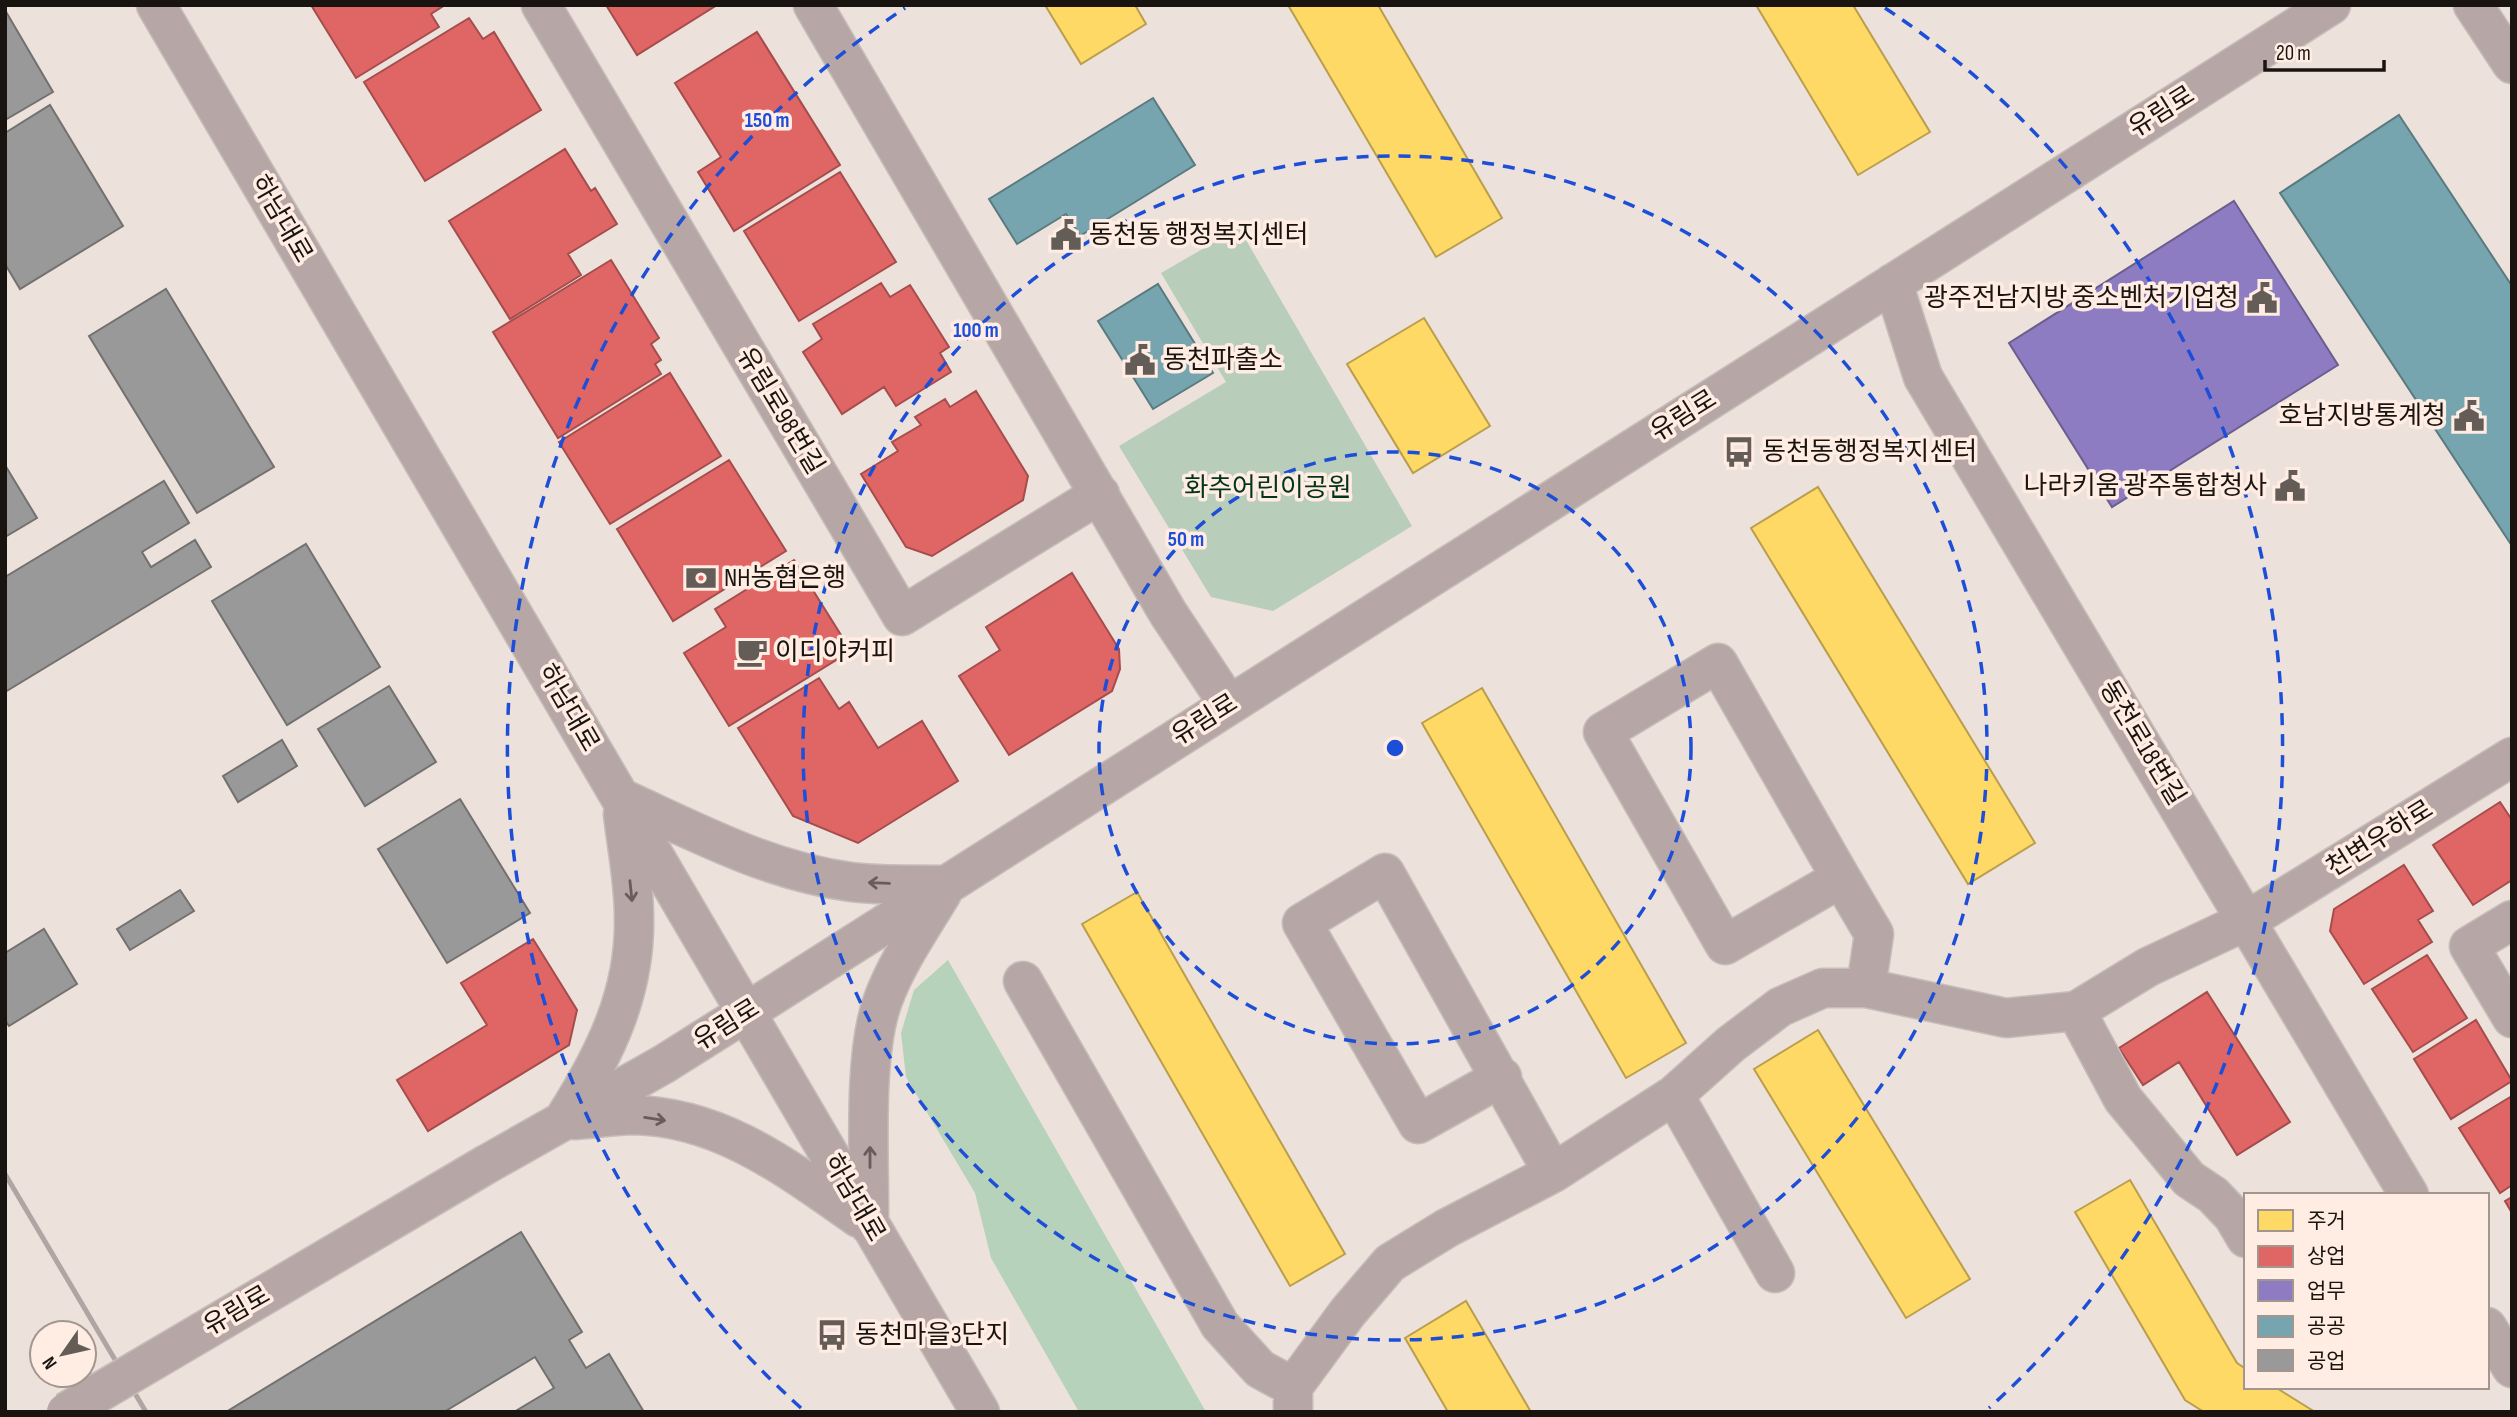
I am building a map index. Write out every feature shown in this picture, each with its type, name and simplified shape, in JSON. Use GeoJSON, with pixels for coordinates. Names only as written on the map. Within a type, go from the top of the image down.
{"type":"FeatureCollection","features":[{"type":"Feature","properties":{"kind":"street","name":"하남대로"},"geometry":{"type":"LineString","coordinates":[[156,5],[980,1412]]}},
{"type":"Feature","properties":{"kind":"street","name":"유림로98번길"},"geometry":{"type":"LineString","coordinates":[[541,5],[902,616],[1100,494]]}},
{"type":"Feature","properties":{"kind":"street"},"geometry":{"type":"LineString","coordinates":[[813,5],[1168,613],[1229,705]]}},
{"type":"Feature","properties":{"kind":"street","name":"유림로"},"geometry":{"type":"LineString","coordinates":[[66,1412],[745,1013],[2331,5]]}},
{"type":"Feature","properties":{"kind":"street"},"geometry":{"type":"LineString","coordinates":[[2473,5],[2512,64]]}},
{"type":"Feature","properties":{"kind":"street","name":"동천로18번길"},"geometry":{"type":"LineString","coordinates":[[1893,283],[1923,377],[2408,1193]]}},
{"type":"Feature","properties":{"kind":"street"},"geometry":{"type":"LineString","coordinates":[[1841,878],[1725,945],[1603,732],[1718,663],[1874,934],[1866,988]]}},
{"type":"Feature","properties":{"kind":"street","name":"천변우하로"},"geometry":{"type":"LineString","coordinates":[[2076,1011],[2148,967],[2248,920],[2512,757]]}},
{"type":"Feature","properties":{"kind":"street"},"geometry":{"type":"LineString","coordinates":[[621,798],[741,854],[793,871],[853,882],[947,885],[898,967],[882,1003],[873,1046],[869,1225]]}},
{"type":"Feature","properties":{"kind":"street"},"geometry":{"type":"LineString","coordinates":[[563,1121],[599,1064],[614,1030],[631,963],[634,916],[621,798]]}},
{"type":"Feature","properties":{"kind":"street"},"geometry":{"type":"LineString","coordinates":[[1502,1077],[1418,1124],[1302,923],[1385,873],[1502,1077],[1553,1173]]}},
{"type":"Feature","properties":{"kind":"street"},"geometry":{"type":"LineString","coordinates":[[2512,920],[2469,946],[2512,1018]]}},
{"type":"Feature","properties":{"kind":"street"},"geometry":{"type":"LineString","coordinates":[[1023,981],[1220,1325],[1259,1369],[1293,1400],[1348,1312],[1390,1263],[1447,1228],[1553,1173],[1674,1095],[1731,1044],[1780,1007],[1823,988],[1866,988],[2006,1018],[2076,1011],[2123,1099],[2189,1179],[2213,1195],[2233,1216],[2244,1235]]}},
{"type":"Feature","properties":{"kind":"street"},"geometry":{"type":"LineString","coordinates":[[1674,1095],[1775,1273]]}},
{"type":"Feature","properties":{"kind":"street"},"geometry":{"type":"LineString","coordinates":[[563,1121],[634,1115],[696,1125],[760,1149],[869,1225]]}},
{"type":"Feature","properties":{"kind":"street"},"geometry":{"type":"LineString","coordinates":[[2489,1330],[2512,1368]]}},
{"type":"Feature","properties":{"kind":"green space","name":"화추어린이공원"},"geometry":{"type":"Polygon","coordinates":[[[1239,228],[1412,526],[1273,611],[1211,597],[1119,446],[1226,382],[1161,273],[1239,228]]]}},
{"type":"Feature","properties":{"kind":"green space"},"geometry":{"type":"Polygon","coordinates":[[[948,960],[1206,1412],[1079,1412],[991,1258],[975,1193],[906,1077],[901,1033],[914,990],[948,960]]]}},
{"type":"Feature","properties":{"kind":"building: 주거"},"geometry":{"type":"Polygon","coordinates":[[[1045,5],[1135,5],[1146,24],[1081,64],[1045,5]]]}},
{"type":"Feature","properties":{"kind":"building: 주거"},"geometry":{"type":"Polygon","coordinates":[[[1288,5],[1378,5],[1502,218],[1436,257],[1288,5]]]}},
{"type":"Feature","properties":{"kind":"building: 주거"},"geometry":{"type":"Polygon","coordinates":[[[1756,5],[1853,5],[1930,132],[1858,175],[1756,5]]]}},
{"type":"Feature","properties":{"kind":"building: 주거"},"geometry":{"type":"Polygon","coordinates":[[[1424,318],[1490,426],[1413,473],[1347,364],[1424,318]]]}},
{"type":"Feature","properties":{"kind":"building: 주거"},"geometry":{"type":"Polygon","coordinates":[[[1818,487],[2035,843],[1968,884],[1751,528],[1818,487]]]}},
{"type":"Feature","properties":{"kind":"building: 주거"},"geometry":{"type":"Polygon","coordinates":[[[1482,688],[1686,1043],[1626,1078],[1422,723],[1482,688]]]}},
{"type":"Feature","properties":{"kind":"building: 주거"},"geometry":{"type":"Polygon","coordinates":[[[1137,892],[1345,1254],[1290,1286],[1082,924],[1137,892]]]}},
{"type":"Feature","properties":{"kind":"building: 주거"},"geometry":{"type":"Polygon","coordinates":[[[1818,1030],[1970,1279],[1906,1318],[1754,1069],[1818,1030]]]}},
{"type":"Feature","properties":{"kind":"building: 주거"},"geometry":{"type":"Polygon","coordinates":[[[2130,1180],[2237,1363],[2244,1368],[2244,1389],[2278,1389],[2315,1412],[2204,1412],[2185,1400],[2075,1212],[2130,1180]]]}},
{"type":"Feature","properties":{"kind":"building: 주거"},"geometry":{"type":"Polygon","coordinates":[[[1466,1301],[1531,1412],[1448,1412],[1405,1338],[1466,1301]]]}},
{"type":"Feature","properties":{"kind":"building: 상업"},"geometry":{"type":"Polygon","coordinates":[[[311,5],[445,5],[431,14],[439,27],[356,78],[311,5]]]}},
{"type":"Feature","properties":{"kind":"building: 상업"},"geometry":{"type":"Polygon","coordinates":[[[606,5],[717,5],[637,55],[606,5]]]}},
{"type":"Feature","properties":{"kind":"building: 상업"},"geometry":{"type":"Polygon","coordinates":[[[469,18],[483,39],[494,32],[541,110],[425,181],[364,82],[469,18]]]}},
{"type":"Feature","properties":{"kind":"building: 상업"},"geometry":{"type":"Polygon","coordinates":[[[757,32],[840,165],[734,231],[698,172],[721,157],[675,83],[757,32]]]}},
{"type":"Feature","properties":{"kind":"building: 상업"},"geometry":{"type":"Polygon","coordinates":[[[565,149],[591,191],[595,188],[617,224],[568,254],[581,275],[510,319],[449,221],[565,149]]]}},
{"type":"Feature","properties":{"kind":"building: 상업"},"geometry":{"type":"Polygon","coordinates":[[[840,172],[896,262],[799,321],[744,231],[840,172]]]}},
{"type":"Feature","properties":{"kind":"building: 상업"},"geometry":{"type":"Polygon","coordinates":[[[611,260],[659,338],[651,344],[661,360],[655,364],[661,374],[558,438],[493,332],[611,260]]]}},
{"type":"Feature","properties":{"kind":"building: 상업"},"geometry":{"type":"Polygon","coordinates":[[[881,283],[890,297],[910,285],[949,347],[940,353],[951,372],[896,406],[884,387],[842,414],[803,352],[822,339],[813,324],[881,283]]]}},
{"type":"Feature","properties":{"kind":"building: 상업"},"geometry":{"type":"Polygon","coordinates":[[[670,373],[721,456],[610,524],[559,442],[670,373]]]}},
{"type":"Feature","properties":{"kind":"building: 상업"},"geometry":{"type":"Polygon","coordinates":[[[976,391],[1028,476],[1023,500],[932,556],[906,547],[861,474],[898,451],[892,442],[921,425],[915,417],[945,399],[950,407],[976,391]]]}},
{"type":"Feature","properties":{"kind":"building: 상업"},"geometry":{"type":"Polygon","coordinates":[[[729,460],[786,551],[673,621],[617,529],[729,460]]]}},
{"type":"Feature","properties":{"kind":"building: 상업"},"geometry":{"type":"Polygon","coordinates":[[[794,560],[851,651],[729,726],[684,653],[726,627],[715,609],[794,560]]]}},
{"type":"Feature","properties":{"kind":"building: 상업"},"geometry":{"type":"Polygon","coordinates":[[[1072,573],[1119,649],[1120,669],[1112,691],[1009,755],[959,676],[1000,650],[986,627],[1072,573]]]}},
{"type":"Feature","properties":{"kind":"building: 상업"},"geometry":{"type":"Polygon","coordinates":[[[819,678],[839,709],[849,702],[878,748],[922,721],[958,781],[858,843],[793,816],[738,728],[819,678]]]}},
{"type":"Feature","properties":{"kind":"building: 상업"},"geometry":{"type":"Polygon","coordinates":[[[2500,802],[2512,820],[2512,880],[2473,905],[2433,845],[2500,802]]]}},
{"type":"Feature","properties":{"kind":"building: 상업"},"geometry":{"type":"Polygon","coordinates":[[[2404,865],[2433,911],[2418,920],[2432,942],[2364,984],[2330,931],[2334,909],[2404,865]]]}},
{"type":"Feature","properties":{"kind":"building: 상업"},"geometry":{"type":"Polygon","coordinates":[[[533,939],[577,1010],[569,1045],[428,1131],[397,1080],[487,1025],[461,983],[533,939]]]}},
{"type":"Feature","properties":{"kind":"building: 상업"},"geometry":{"type":"Polygon","coordinates":[[[2427,955],[2467,1018],[2413,1052],[2372,989],[2427,955]]]}},
{"type":"Feature","properties":{"kind":"building: 상업"},"geometry":{"type":"Polygon","coordinates":[[[2207,992],[2290,1122],[2237,1155],[2179,1062],[2143,1085],[2119,1048],[2207,992]]]}},
{"type":"Feature","properties":{"kind":"building: 상업"},"geometry":{"type":"Polygon","coordinates":[[[2476,1020],[2512,1081],[2451,1119],[2414,1059],[2476,1020]]]}},
{"type":"Feature","properties":{"kind":"building: 상업"},"geometry":{"type":"Polygon","coordinates":[[[2512,1096],[2512,1185],[2500,1193],[2459,1128],[2512,1096]]]}},
{"type":"Feature","properties":{"kind":"building: 상업"},"geometry":{"type":"Polygon","coordinates":[[[2512,1197],[2512,1213],[2505,1201],[2512,1197]]]}},
{"type":"Feature","properties":{"kind":"building: 업무"},"geometry":{"type":"Polygon","coordinates":[[[2234,201],[2338,365],[2112,507],[2009,343],[2234,201]]]}},
{"type":"Feature","properties":{"kind":"building: 공공"},"geometry":{"type":"Polygon","coordinates":[[[1153,98],[1195,165],[1080,236],[1066,214],[1017,244],[989,199],[1153,98]]]}},
{"type":"Feature","properties":{"kind":"building: 공공","name":"호남지방통계청"},"geometry":{"type":"Polygon","coordinates":[[[2399,115],[2512,286],[2512,546],[2280,193],[2399,115]]]}},
{"type":"Feature","properties":{"kind":"building: 공공"},"geometry":{"type":"Polygon","coordinates":[[[1158,284],[1213,373],[1153,409],[1098,321],[1158,284]]]}},
{"type":"Feature","properties":{"kind":"building: 공업"},"geometry":{"type":"Polygon","coordinates":[[[5,10],[53,92],[5,120],[5,10]]]}},
{"type":"Feature","properties":{"kind":"building: 공업"},"geometry":{"type":"Polygon","coordinates":[[[50,105],[123,226],[20,289],[5,264],[5,133],[50,105]]]}},
{"type":"Feature","properties":{"kind":"building: 공업"},"geometry":{"type":"Polygon","coordinates":[[[166,289],[274,467],[197,513],[89,336],[166,289]]]}},
{"type":"Feature","properties":{"kind":"building: 공업"},"geometry":{"type":"Polygon","coordinates":[[[5,465],[37,518],[5,537],[5,465]]]}},
{"type":"Feature","properties":{"kind":"building: 공업"},"geometry":{"type":"Polygon","coordinates":[[[164,481],[189,523],[142,552],[151,567],[195,540],[211,567],[5,692],[5,577],[164,481]]]}},
{"type":"Feature","properties":{"kind":"building: 공업"},"geometry":{"type":"Polygon","coordinates":[[[306,544],[380,667],[287,725],[212,601],[306,544]]]}},
{"type":"Feature","properties":{"kind":"building: 공업"},"geometry":{"type":"Polygon","coordinates":[[[389,686],[436,762],[365,806],[318,729],[389,686]]]}},
{"type":"Feature","properties":{"kind":"building: 공업"},"geometry":{"type":"Polygon","coordinates":[[[282,740],[297,766],[238,802],[223,776],[282,740]]]}},
{"type":"Feature","properties":{"kind":"building: 공업"},"geometry":{"type":"Polygon","coordinates":[[[460,799],[530,913],[447,963],[378,849],[460,799]]]}},
{"type":"Feature","properties":{"kind":"building: 공업"},"geometry":{"type":"Polygon","coordinates":[[[180,890],[194,911],[130,950],[117,929],[180,890]]]}},
{"type":"Feature","properties":{"kind":"building: 공업"},"geometry":{"type":"Polygon","coordinates":[[[44,929],[77,984],[9,1026],[5,1020],[5,953],[44,929]]]}},
{"type":"Feature","properties":{"kind":"building: 공업"},"geometry":{"type":"Polygon","coordinates":[[[521,1232],[582,1332],[569,1340],[586,1368],[609,1354],[644,1412],[514,1412],[554,1388],[535,1357],[444,1412],[226,1412],[521,1232]]]}},
{"type":"Feature","properties":{"kind":"railway"},"geometry":{"type":"LineString","coordinates":[[5,1174],[146,1412]]}},
{"type":"Feature","properties":{"kind":"place","name":"동천동 행정복지센터"},"geometry":{"type":"Point","coordinates":[1066,235]}},
{"type":"Feature","properties":{"kind":"place","name":"광주전남지방 중소벤처기업청"},"geometry":{"type":"Point","coordinates":[2262,298]}},
{"type":"Feature","properties":{"kind":"place","name":"동천파출소"},"geometry":{"type":"Point","coordinates":[1140,360]}},
{"type":"Feature","properties":{"kind":"place","name":"호남지방통계청"},"geometry":{"type":"Point","coordinates":[2469,416]}},
{"type":"Feature","properties":{"kind":"place","name":"동천동행정복지센터"},"geometry":{"type":"Point","coordinates":[1739,452]}},
{"type":"Feature","properties":{"kind":"place","name":"나라키움 광주통합청사"},"geometry":{"type":"Point","coordinates":[2290,486]}},
{"type":"Feature","properties":{"kind":"place","name":"NH농협은행"},"geometry":{"type":"Point","coordinates":[701,578]}},
{"type":"Feature","properties":{"kind":"place","name":"이디야커피"},"geometry":{"type":"Point","coordinates":[752,652]}},
{"type":"Feature","properties":{"kind":"place","name":"동천마을3단지"},"geometry":{"type":"Point","coordinates":[832,1335]}}]}
